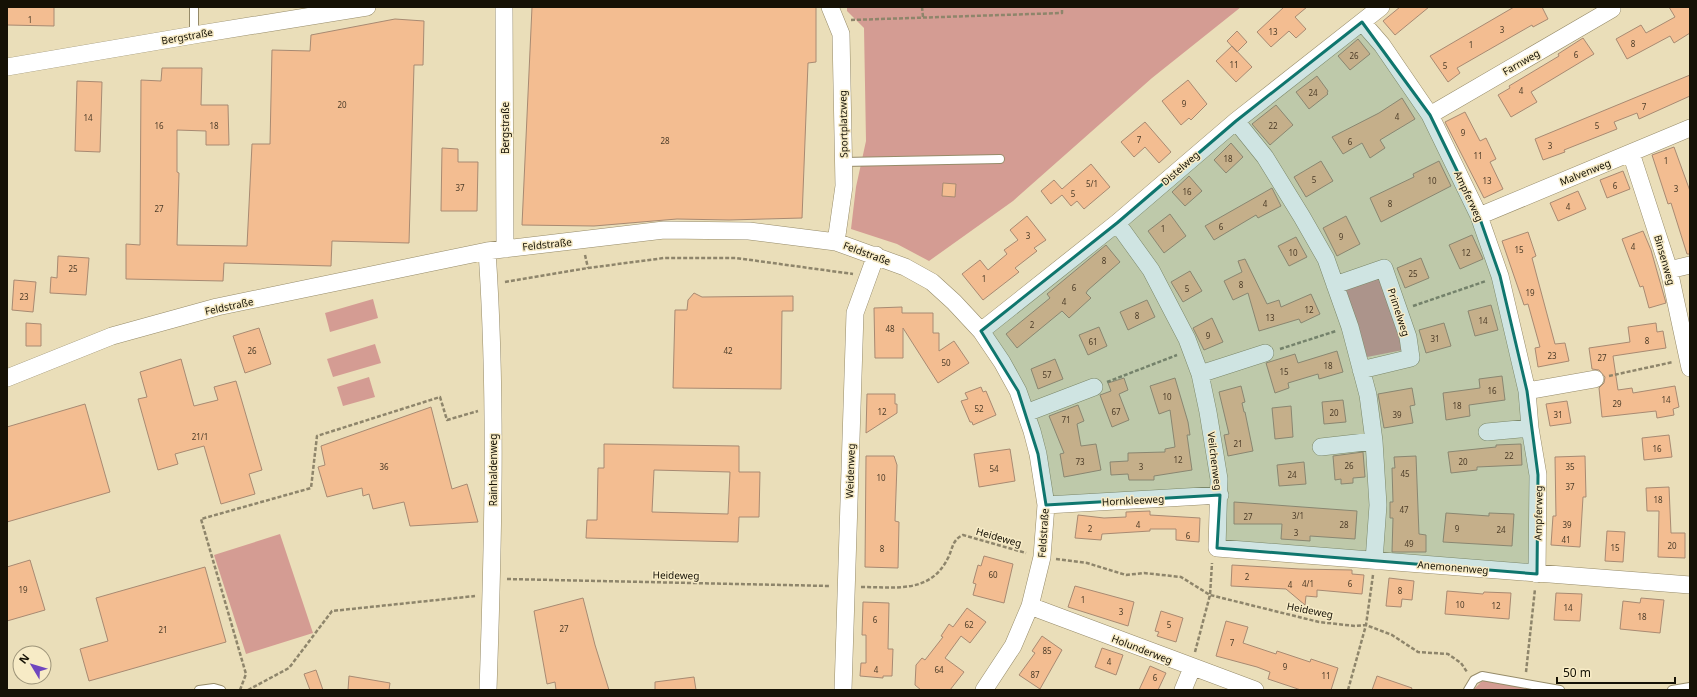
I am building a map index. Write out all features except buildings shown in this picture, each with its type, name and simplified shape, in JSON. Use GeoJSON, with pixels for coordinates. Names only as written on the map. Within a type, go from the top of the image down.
{"type":"FeatureCollection","features":[{"type":"Feature","properties":{"kind":"street","name":"Bergstraße"},"geometry":{"type":"LineString","coordinates":[[7,67],[194,34],[367,7]]}},
{"type":"Feature","properties":{"kind":"street","name":"Bergstraße"},"geometry":{"type":"LineString","coordinates":[[504,7],[505,249]]}},
{"type":"Feature","properties":{"kind":"street","name":"Distelweg"},"geometry":{"type":"LineString","coordinates":[[981,331],[1116,223],[1236,121],[1381,7]]}},
{"type":"Feature","properties":{"kind":"street","name":"Farnweg"},"geometry":{"type":"LineString","coordinates":[[1430,115],[1612,9]]}},
{"type":"Feature","properties":{"kind":"street","name":"Sportplatzweg"},"geometry":{"type":"LineString","coordinates":[[833,14],[841,34],[844,162],[844,186],[836,242]]}},
{"type":"Feature","properties":{"kind":"street","name":"Ampferweg"},"geometry":{"type":"LineString","coordinates":[[1362,22],[1382,45],[1430,115],[1480,216],[1500,276],[1527,391],[1530,428],[1538,475],[1537,574]]}},
{"type":"Feature","properties":{"kind":"street"},"geometry":{"type":"LineString","coordinates":[[1236,121],[1264,157],[1302,217],[1326,259],[1350,327],[1368,395],[1374,441],[1378,505],[1374,561]]}},
{"type":"Feature","properties":{"kind":"street","name":"Malvenweg"},"geometry":{"type":"LineString","coordinates":[[1480,216],[1690,128]]}},
{"type":"Feature","properties":{"kind":"street","name":"Binsenweg"},"geometry":{"type":"LineString","coordinates":[[1631,153],[1669,270],[1689,363]]}},
{"type":"Feature","properties":{"kind":"street","name":"Veilchenweg"},"geometry":{"type":"LineString","coordinates":[[1116,223],[1151,270],[1191,350],[1200,374],[1219,479],[1220,495],[1217,548]]}},
{"type":"Feature","properties":{"kind":"street","name":"Feldstraße"},"geometry":{"type":"LineString","coordinates":[[7,378],[112,336],[210,309],[487,251],[664,230],[748,231],[836,242],[876,255],[905,267],[932,282],[954,302],[981,331],[1002,362],[1018,391],[1026,413],[1038,454],[1046,505],[1042,556],[1030,606],[1013,646],[984,690]]}},
{"type":"Feature","properties":{"kind":"street","name":"Rainhaldenweg"},"geometry":{"type":"LineString","coordinates":[[487,251],[494,407],[492,586],[488,690]]}},
{"type":"Feature","properties":{"kind":"street","name":"Weidenweg"},"geometry":{"type":"LineString","coordinates":[[843,690],[855,313],[867,276],[876,255]]}},
{"type":"Feature","properties":{"kind":"street"},"geometry":{"type":"LineString","coordinates":[[1669,270],[1690,265]]}},
{"type":"Feature","properties":{"kind":"street","name":"Primelweg"},"geometry":{"type":"LineString","coordinates":[[1335,285],[1384,268],[1408,337],[1411,358],[1361,370]]}},
{"type":"Feature","properties":{"kind":"street"},"geometry":{"type":"LineString","coordinates":[[1200,374],[1265,353]]}},
{"type":"Feature","properties":{"kind":"street"},"geometry":{"type":"LineString","coordinates":[[1527,391],[1595,379]]}},
{"type":"Feature","properties":{"kind":"street"},"geometry":{"type":"LineString","coordinates":[[1026,413],[1094,387]]}},
{"type":"Feature","properties":{"kind":"street"},"geometry":{"type":"LineString","coordinates":[[1487,432],[1530,428]]}},
{"type":"Feature","properties":{"kind":"street"},"geometry":{"type":"LineString","coordinates":[[1321,447],[1374,441]]}},
{"type":"Feature","properties":{"kind":"street","name":"Hornkleeweg"},"geometry":{"type":"LineString","coordinates":[[1046,505],[1220,495]]}},
{"type":"Feature","properties":{"kind":"street","name":"Anemonenweg"},"geometry":{"type":"LineString","coordinates":[[1217,548],[1690,585]]}},
{"type":"Feature","properties":{"kind":"street","name":"Holunderweg"},"geometry":{"type":"LineString","coordinates":[[1030,606],[1192,668],[1255,690]]}},
{"type":"Feature","properties":{"kind":"street"},"geometry":{"type":"LineString","coordinates":[[1183,690],[1192,668]]}},
{"type":"Feature","properties":{"kind":"lane"},"geometry":{"type":"LineString","coordinates":[[194,7],[194,34]]}},
{"type":"Feature","properties":{"kind":"lane"},"geometry":{"type":"LineString","coordinates":[[844,162],[1000,159]]}},
{"type":"Feature","properties":{"kind":"lane"},"geometry":{"type":"LineString","coordinates":[[1468,690],[1474,680],[1482,676],[1560,690]]}},
{"type":"Feature","properties":{"kind":"lane"},"geometry":{"type":"LineString","coordinates":[[1672,690],[1690,687]]}},
{"type":"Feature","properties":{"kind":"lane"},"geometry":{"type":"LineString","coordinates":[[199,690],[214,688],[221,690]]}},
{"type":"Feature","properties":{"kind":"path"},"geometry":{"type":"LineString","coordinates":[[922,7],[923,18]]}},
{"type":"Feature","properties":{"kind":"path"},"geometry":{"type":"LineString","coordinates":[[833,14],[923,18],[1062,13],[1062,7]]}},
{"type":"Feature","properties":{"kind":"path"},"geometry":{"type":"LineString","coordinates":[[489,285],[588,268],[664,258],[736,258],[867,276]]}},
{"type":"Feature","properties":{"kind":"path"},"geometry":{"type":"LineString","coordinates":[[1399,311],[1500,276]]}},
{"type":"Feature","properties":{"kind":"path"},"geometry":{"type":"LineString","coordinates":[[1265,353],[1350,327]]}},
{"type":"Feature","properties":{"kind":"path"},"geometry":{"type":"LineString","coordinates":[[1094,387],[1191,350]]}},
{"type":"Feature","properties":{"kind":"path"},"geometry":{"type":"LineString","coordinates":[[1595,379],[1689,363]]}},
{"type":"Feature","properties":{"kind":"path"},"geometry":{"type":"LineString","coordinates":[[240,690],[246,674],[201,519],[311,488],[317,436],[440,397],[447,420],[494,407]]}},
{"type":"Feature","properties":{"kind":"path","name":"Heideweg"},"geometry":{"type":"LineString","coordinates":[[248,690],[289,668],[332,612],[492,586],[910,587],[922,584],[932,579],[941,570],[950,553],[953,543],[957,538],[963,536],[1042,556],[1087,563],[1126,575],[1144,573],[1181,577],[1210,595],[1319,622],[1355,626],[1366,625],[1392,635],[1418,652],[1448,654],[1461,662],[1474,680]]}},
{"type":"Feature","properties":{"kind":"path"},"geometry":{"type":"LineString","coordinates":[[1192,668],[1210,595],[1212,553],[1217,548]]}},
{"type":"Feature","properties":{"kind":"path"},"geometry":{"type":"LineString","coordinates":[[1348,690],[1366,625],[1374,561]]}},
{"type":"Feature","properties":{"kind":"path"},"geometry":{"type":"LineString","coordinates":[[1525,684],[1537,574]]}},
{"type":"Feature","properties":{"kind":"highlighted area"},"geometry":{"type":"Polygon","coordinates":[[[1362,22],[1430,115],[1479,216],[1500,276],[1527,391],[1538,475],[1537,574],[1217,548],[1220,495],[1046,505],[1038,454],[1018,391],[981,331],[1117,223],[1236,121],[1362,22]]]}},
{"type":"Feature","properties":{"kind":"shaded area"},"geometry":{"type":"Polygon","coordinates":[[[847,7],[1241,7],[1152,78],[1013,201],[929,261],[897,244],[851,229],[856,187],[866,141],[864,28],[847,11],[847,7]]]}},
{"type":"Feature","properties":{"kind":"shaded area"},"geometry":{"type":"Polygon","coordinates":[[[1379,277],[1403,350],[1367,357],[1344,288],[1379,277]]]}},
{"type":"Feature","properties":{"kind":"shaded area"},"geometry":{"type":"Polygon","coordinates":[[[373,299],[378,318],[330,332],[325,313],[373,299]]]}},
{"type":"Feature","properties":{"kind":"shaded area"},"geometry":{"type":"Polygon","coordinates":[[[375,344],[381,363],[333,377],[327,359],[375,344]]]}},
{"type":"Feature","properties":{"kind":"shaded area"},"geometry":{"type":"Polygon","coordinates":[[[369,377],[375,397],[343,406],[337,387],[369,377]]]}},
{"type":"Feature","properties":{"kind":"shaded area"},"geometry":{"type":"Polygon","coordinates":[[[280,534],[313,633],[246,654],[214,555],[280,534]]]}},
{"type":"Feature","properties":{"kind":"shaded area"},"geometry":{"type":"Polygon","coordinates":[[[1487,680],[1541,690],[1473,690],[1481,682],[1487,680]]]}}]}
